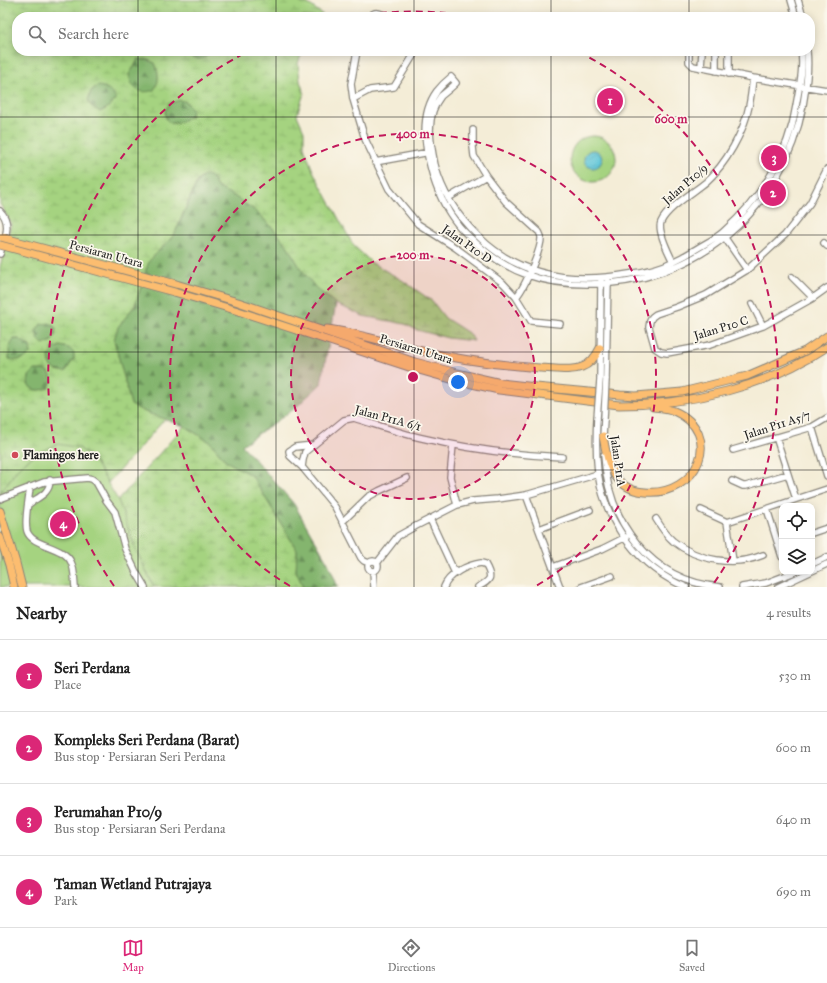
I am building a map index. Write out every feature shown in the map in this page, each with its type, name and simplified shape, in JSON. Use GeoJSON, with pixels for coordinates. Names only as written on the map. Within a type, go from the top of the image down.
{"type":"FeatureCollection","features":[{"type":"Feature","properties":{"kind":"main road","name":"Persiaran Utara"},"geometry":{"type":"LineString","coordinates":[[0,240],[175,288],[238,302],[415,362],[471,377],[536,387],[620,396],[682,392],[747,376],[805,351],[827,336]]}},
{"type":"Feature","properties":{"kind":"main road","name":"Persiaran Utara"},"geometry":{"type":"LineString","coordinates":[[175,288],[236,310],[412,368],[454,380],[499,390],[619,405],[684,401],[750,385],[810,359],[827,347]]}},
{"type":"Feature","properties":{"kind":"main road"},"geometry":{"type":"LineString","coordinates":[[309,326],[348,332],[384,342],[455,358],[525,367],[570,370],[582,368],[590,363],[600,348]]}},
{"type":"Feature","properties":{"kind":"main road"},"geometry":{"type":"LineString","coordinates":[[810,359],[827,353]]}},
{"type":"Feature","properties":{"kind":"main road"},"geometry":{"type":"LineString","coordinates":[[603,436],[608,461],[612,471],[618,480],[632,489],[648,492],[665,490],[679,485],[690,476],[697,464],[700,452],[697,431],[681,414],[672,410],[635,405]]}},
{"type":"Feature","properties":{"kind":"main road"},"geometry":{"type":"LineString","coordinates":[[0,511],[22,587]]}},
{"type":"Feature","properties":{"kind":"main road"},"geometry":{"type":"LineString","coordinates":[[0,537],[14,587]]}},
{"type":"Feature","properties":{"kind":"street"},"geometry":{"type":"LineString","coordinates":[[791,0],[795,12]]}},
{"type":"Feature","properties":{"kind":"street"},"geometry":{"type":"LineString","coordinates":[[798,0],[802,12]]}},
{"type":"Feature","properties":{"kind":"street","name":"Jalan P10 D"},"geometry":{"type":"LineString","coordinates":[[356,56],[351,84],[353,99],[365,139],[389,189],[418,224],[456,248],[503,283],[516,297],[531,321],[560,324]]}},
{"type":"Feature","properties":{"kind":"street"},"geometry":{"type":"LineString","coordinates":[[353,99],[370,90],[394,87],[413,56]]}},
{"type":"Feature","properties":{"kind":"street"},"geometry":{"type":"LineString","coordinates":[[689,56],[690,64],[701,68],[827,90]]}},
{"type":"Feature","properties":{"kind":"street"},"geometry":{"type":"LineString","coordinates":[[701,68],[702,56]]}},
{"type":"Feature","properties":{"kind":"street"},"geometry":{"type":"LineString","coordinates":[[716,56],[716,71]]}},
{"type":"Feature","properties":{"kind":"street"},"geometry":{"type":"LineString","coordinates":[[729,56],[729,74]]}},
{"type":"Feature","properties":{"kind":"street"},"geometry":{"type":"LineString","coordinates":[[529,273],[488,246],[464,223],[448,198],[437,172],[430,152],[424,132],[428,109],[437,91],[451,77],[456,83],[437,102],[431,118],[430,152],[432,173],[443,201],[459,227],[484,250],[504,264],[529,273],[608,284],[660,273],[695,257],[741,224],[755,208],[777,177],[787,157],[800,119],[803,87],[801,56]]}},
{"type":"Feature","properties":{"kind":"street"},"geometry":{"type":"LineString","coordinates":[[803,87],[807,73],[807,56]]}},
{"type":"Feature","properties":{"kind":"street","name":"Jalan P10/9"},"geometry":{"type":"LineString","coordinates":[[672,262],[660,231],[661,222],[670,210],[716,173],[740,134],[749,106],[753,78]]}},
{"type":"Feature","properties":{"kind":"street"},"geometry":{"type":"LineString","coordinates":[[473,130],[474,156],[486,176],[506,202],[538,231],[541,236],[540,246],[529,273],[520,293],[516,297]]}},
{"type":"Feature","properties":{"kind":"street"},"geometry":{"type":"LineString","coordinates":[[375,162],[430,152]]}},
{"type":"Feature","properties":{"kind":"street","name":"Jalan P10 C"},"geometry":{"type":"LineString","coordinates":[[827,169],[810,203],[785,235],[747,270],[706,295],[656,314],[650,322],[649,327],[655,348],[662,352],[667,353],[710,345],[763,326],[813,298],[827,288]]}},
{"type":"Feature","properties":{"kind":"street"},"geometry":{"type":"LineString","coordinates":[[448,198],[486,176]]}},
{"type":"Feature","properties":{"kind":"street"},"geometry":{"type":"LineString","coordinates":[[0,211],[8,225],[0,254]]}},
{"type":"Feature","properties":{"kind":"street"},"geometry":{"type":"LineString","coordinates":[[601,282],[608,278],[643,272],[672,262],[723,236]]}},
{"type":"Feature","properties":{"kind":"street"},"geometry":{"type":"LineString","coordinates":[[723,236],[747,270]]}},
{"type":"Feature","properties":{"kind":"street"},"geometry":{"type":"LineString","coordinates":[[792,277],[813,298]]}},
{"type":"Feature","properties":{"kind":"street","name":"Jalan P11A"},"geometry":{"type":"LineString","coordinates":[[608,278],[603,380],[597,418],[598,474],[606,502],[614,520],[641,558],[663,576],[686,587]]}},
{"type":"Feature","properties":{"kind":"street","name":"Jalan P11A"},"geometry":{"type":"LineString","coordinates":[[601,282],[600,348],[603,380],[604,458],[609,486],[627,537],[666,570],[694,582],[720,587]]}},
{"type":"Feature","properties":{"kind":"street"},"geometry":{"type":"LineString","coordinates":[[752,304],[763,326]]}},
{"type":"Feature","properties":{"kind":"street","name":"Jalan P11A 6/1"},"geometry":{"type":"LineString","coordinates":[[302,467],[304,455],[313,445],[344,420],[349,418],[354,418],[420,438],[453,445],[524,456],[562,457]]}},
{"type":"Feature","properties":{"kind":"street","name":"Jalan P11 A5/7"},"geometry":{"type":"LineString","coordinates":[[732,450],[812,427],[827,418]]}},
{"type":"Feature","properties":{"kind":"street"},"geometry":{"type":"LineString","coordinates":[[812,427],[827,476]]}},
{"type":"Feature","properties":{"kind":"street"},"geometry":{"type":"LineString","coordinates":[[776,437],[796,499]]}},
{"type":"Feature","properties":{"kind":"street"},"geometry":{"type":"LineString","coordinates":[[313,445],[295,447],[289,451],[290,456],[302,467],[335,507],[361,558],[369,563],[372,561],[377,563]]}},
{"type":"Feature","properties":{"kind":"street"},"geometry":{"type":"LineString","coordinates":[[453,445],[450,477],[451,486],[458,505]]}},
{"type":"Feature","properties":{"kind":"street"},"geometry":{"type":"LineString","coordinates":[[373,571],[376,570],[378,567],[377,563],[398,536],[458,505],[473,501],[498,500],[526,495],[598,474]]}},
{"type":"Feature","properties":{"kind":"street"},"geometry":{"type":"LineString","coordinates":[[732,481],[746,486],[788,474]]}},
{"type":"Feature","properties":{"kind":"street"},"geometry":{"type":"LineString","coordinates":[[342,522],[368,497],[379,490],[407,478]]}},
{"type":"Feature","properties":{"kind":"street"},"geometry":{"type":"LineString","coordinates":[[0,499],[50,480],[92,479],[96,482],[115,512],[125,549],[145,587]]}},
{"type":"Feature","properties":{"kind":"street"},"geometry":{"type":"LineString","coordinates":[[29,504],[49,490],[50,480]]}},
{"type":"Feature","properties":{"kind":"street"},"geometry":{"type":"LineString","coordinates":[[30,487],[26,526],[29,535],[35,540],[58,550],[69,559],[73,568],[75,587]]}},
{"type":"Feature","properties":{"kind":"street"},"geometry":{"type":"LineString","coordinates":[[701,510],[726,522],[827,489]]}},
{"type":"Feature","properties":{"kind":"street"},"geometry":{"type":"LineString","coordinates":[[526,495],[560,587]]}},
{"type":"Feature","properties":{"kind":"street"},"geometry":{"type":"LineString","coordinates":[[767,509],[779,547]]}},
{"type":"Feature","properties":{"kind":"street"},"geometry":{"type":"LineString","coordinates":[[539,529],[590,510]]}},
{"type":"Feature","properties":{"kind":"street"},"geometry":{"type":"LineString","coordinates":[[430,519],[455,573]]}},
{"type":"Feature","properties":{"kind":"street"},"geometry":{"type":"LineString","coordinates":[[656,519],[665,533],[674,541],[690,551],[708,558],[733,561],[752,560],[764,555]]}},
{"type":"Feature","properties":{"kind":"street"},"geometry":{"type":"LineString","coordinates":[[726,522],[733,561]]}},
{"type":"Feature","properties":{"kind":"street"},"geometry":{"type":"LineString","coordinates":[[815,532],[827,528]]}},
{"type":"Feature","properties":{"kind":"street"},"geometry":{"type":"LineString","coordinates":[[553,567],[602,549],[627,537]]}},
{"type":"Feature","properties":{"kind":"street"},"geometry":{"type":"LineString","coordinates":[[815,563],[827,557]]}},
{"type":"Feature","properties":{"kind":"street"},"geometry":{"type":"LineString","coordinates":[[369,563],[368,567],[373,571]]}},
{"type":"Feature","properties":{"kind":"street"},"geometry":{"type":"LineString","coordinates":[[444,587],[446,582],[455,573],[477,563],[485,564],[490,572],[490,578],[487,582],[478,587]]}},
{"type":"Feature","properties":{"kind":"street"},"geometry":{"type":"LineString","coordinates":[[815,570],[827,564]]}},
{"type":"Feature","properties":{"kind":"street"},"geometry":{"type":"LineString","coordinates":[[373,571],[374,587]]}},
{"type":"Feature","properties":{"kind":"street"},"geometry":{"type":"LineString","coordinates":[[742,587],[761,584],[782,575]]}},
{"type":"Feature","properties":{"kind":"street"},"geometry":{"type":"LineString","coordinates":[[778,587],[804,575]]}},
{"type":"Feature","properties":{"kind":"street"},"geometry":{"type":"LineString","coordinates":[[581,587],[612,576]]}},
{"type":"Feature","properties":{"kind":"green space"},"geometry":{"type":"Polygon","coordinates":[[[0,0],[297,0],[301,3],[307,3],[319,12],[12,12],[12,56],[190,56],[199,59],[207,56],[301,56],[298,63],[300,81],[304,93],[297,115],[304,131],[304,147],[313,171],[353,245],[372,263],[402,280],[432,301],[445,318],[470,334],[474,341],[448,338],[417,330],[405,324],[363,316],[336,304],[316,288],[301,269],[287,245],[271,226],[253,209],[217,187],[212,177],[205,175],[197,181],[174,235],[149,261],[135,305],[118,327],[114,340],[131,405],[147,413],[165,419],[108,483],[93,459],[79,448],[37,453],[20,466],[0,493],[0,267],[11,224],[0,204],[0,0]],[[138,59],[129,74],[132,84],[137,90],[140,91],[144,92],[154,90],[158,77],[155,63],[148,60],[138,59]],[[97,86],[91,91],[88,100],[91,106],[100,112],[116,100],[113,94],[104,87],[97,86]],[[180,100],[170,103],[165,110],[166,119],[170,123],[178,123],[191,116],[192,109],[186,102],[180,100]],[[50,323],[41,324],[36,331],[38,339],[43,344],[51,342],[55,336],[56,328],[50,323]],[[14,339],[9,348],[9,359],[24,359],[31,353],[30,346],[19,339],[14,339]],[[60,346],[53,349],[49,356],[50,366],[56,370],[65,372],[74,359],[74,353],[69,348],[60,346]],[[35,370],[29,376],[28,385],[37,390],[49,388],[52,381],[50,373],[45,370],[35,370]]]}},
{"type":"Feature","properties":{"kind":"green space"},"geometry":{"type":"Polygon","coordinates":[[[190,56],[207,56],[198,59],[190,56]]]}},
{"type":"Feature","properties":{"kind":"green space"},"geometry":{"type":"Polygon","coordinates":[[[137,59],[148,60],[155,63],[158,83],[155,90],[140,92],[132,84],[129,74],[137,59]]]}},
{"type":"Feature","properties":{"kind":"green space"},"geometry":{"type":"Polygon","coordinates":[[[97,86],[104,87],[109,90],[116,100],[106,109],[99,112],[91,106],[88,100],[91,91],[97,86]]]}},
{"type":"Feature","properties":{"kind":"green space"},"geometry":{"type":"Polygon","coordinates":[[[180,100],[186,102],[192,109],[191,116],[178,123],[170,123],[166,119],[165,110],[170,103],[180,100]]]}},
{"type":"Feature","properties":{"kind":"green space"},"geometry":{"type":"Polygon","coordinates":[[[593,136],[606,140],[612,146],[616,159],[612,172],[606,178],[593,182],[580,178],[574,172],[570,159],[574,146],[580,140],[593,136]]]}},
{"type":"Feature","properties":{"kind":"green space"},"geometry":{"type":"Polygon","coordinates":[[[205,175],[212,177],[217,187],[253,209],[271,226],[287,245],[301,269],[316,288],[336,304],[321,384],[294,409],[242,445],[294,504],[328,563],[338,587],[303,587],[296,571],[297,550],[252,476],[226,461],[210,442],[184,426],[147,413],[131,405],[114,340],[118,327],[135,305],[149,261],[174,235],[198,181],[205,175]]]}},
{"type":"Feature","properties":{"kind":"green space"},"geometry":{"type":"Polygon","coordinates":[[[50,323],[56,328],[55,336],[51,342],[43,344],[38,339],[36,331],[41,324],[50,323]]]}},
{"type":"Feature","properties":{"kind":"green space"},"geometry":{"type":"Polygon","coordinates":[[[14,339],[19,339],[30,346],[31,353],[21,359],[9,359],[9,348],[14,339]]]}},
{"type":"Feature","properties":{"kind":"green space"},"geometry":{"type":"Polygon","coordinates":[[[60,346],[69,348],[74,353],[74,359],[65,372],[55,370],[50,366],[49,356],[53,349],[60,346]]]}},
{"type":"Feature","properties":{"kind":"green space"},"geometry":{"type":"Polygon","coordinates":[[[35,370],[45,370],[50,373],[52,381],[49,388],[37,390],[28,385],[29,376],[35,370]]]}},
{"type":"Feature","properties":{"kind":"green space"},"geometry":{"type":"Polygon","coordinates":[[[184,426],[210,442],[226,461],[252,476],[297,550],[296,571],[303,587],[154,587],[135,548],[118,500],[184,426]]]}},
{"type":"Feature","properties":{"kind":"green space"},"geometry":{"type":"Polygon","coordinates":[[[58,444],[79,448],[93,459],[118,500],[135,548],[154,587],[0,587],[0,493],[20,466],[37,453],[58,444]]]}},
{"type":"Feature","properties":{"kind":"water"},"geometry":{"type":"Polygon","coordinates":[[[593,150],[599,153],[602,159],[599,165],[593,168],[587,165],[584,159],[587,153],[593,150]]]}},
{"type":"Feature","properties":{"kind":"place","name":"Seri Perdana"},"geometry":{"type":"Point","coordinates":[610,101]}},
{"type":"Feature","properties":{"kind":"place","name":"Perumahan P10/9"},"geometry":{"type":"Point","coordinates":[774,158]}},
{"type":"Feature","properties":{"kind":"place","name":"Kompleks Seri Perdana (Barat)"},"geometry":{"type":"Point","coordinates":[773,193]}},
{"type":"Feature","properties":{"kind":"place","name":"Flamingos here"},"geometry":{"type":"Point","coordinates":[15,455]}},
{"type":"Feature","properties":{"kind":"place","name":"Taman Wetland Putrajaya"},"geometry":{"type":"Point","coordinates":[63,524]}}]}
